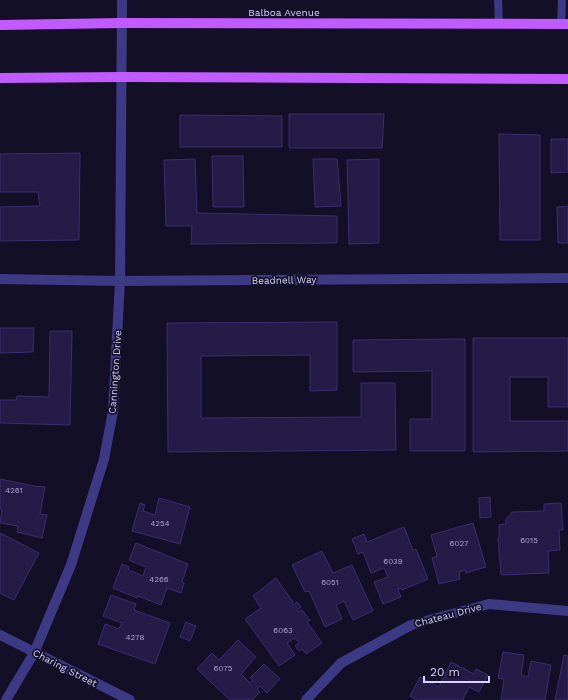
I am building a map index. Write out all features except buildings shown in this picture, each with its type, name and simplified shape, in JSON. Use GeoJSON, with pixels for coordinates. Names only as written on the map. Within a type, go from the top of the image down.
{"type":"FeatureCollection","features":[{"type":"Feature","properties":{"kind":"main road","name":"Balboa Avenue"},"geometry":{"type":"LineString","coordinates":[[0,25],[122,23],[565,24]]}},
{"type":"Feature","properties":{"kind":"main road"},"geometry":{"type":"LineString","coordinates":[[0,78],[122,77],[568,79]]}},
{"type":"Feature","properties":{"kind":"street","name":"Cannington Drive"},"geometry":{"type":"LineString","coordinates":[[6,700],[34,652],[71,565],[104,459],[113,411],[120,281],[122,0]]}},
{"type":"Feature","properties":{"kind":"street","name":"Beadnell Way"},"geometry":{"type":"LineString","coordinates":[[0,279],[120,281],[568,278]]}},
{"type":"Feature","properties":{"kind":"street","name":"Chateau Drive"},"geometry":{"type":"LineString","coordinates":[[306,700],[342,663],[411,625],[489,604],[568,611]]}},
{"type":"Feature","properties":{"kind":"street","name":"Charing Street"},"geometry":{"type":"LineString","coordinates":[[0,635],[130,700]]}},
{"type":"Feature","properties":{"kind":"lane"},"geometry":{"type":"LineString","coordinates":[[498,0],[498,24]]}},
{"type":"Feature","properties":{"kind":"lane"},"geometry":{"type":"LineString","coordinates":[[562,0],[565,24]]}}]}
